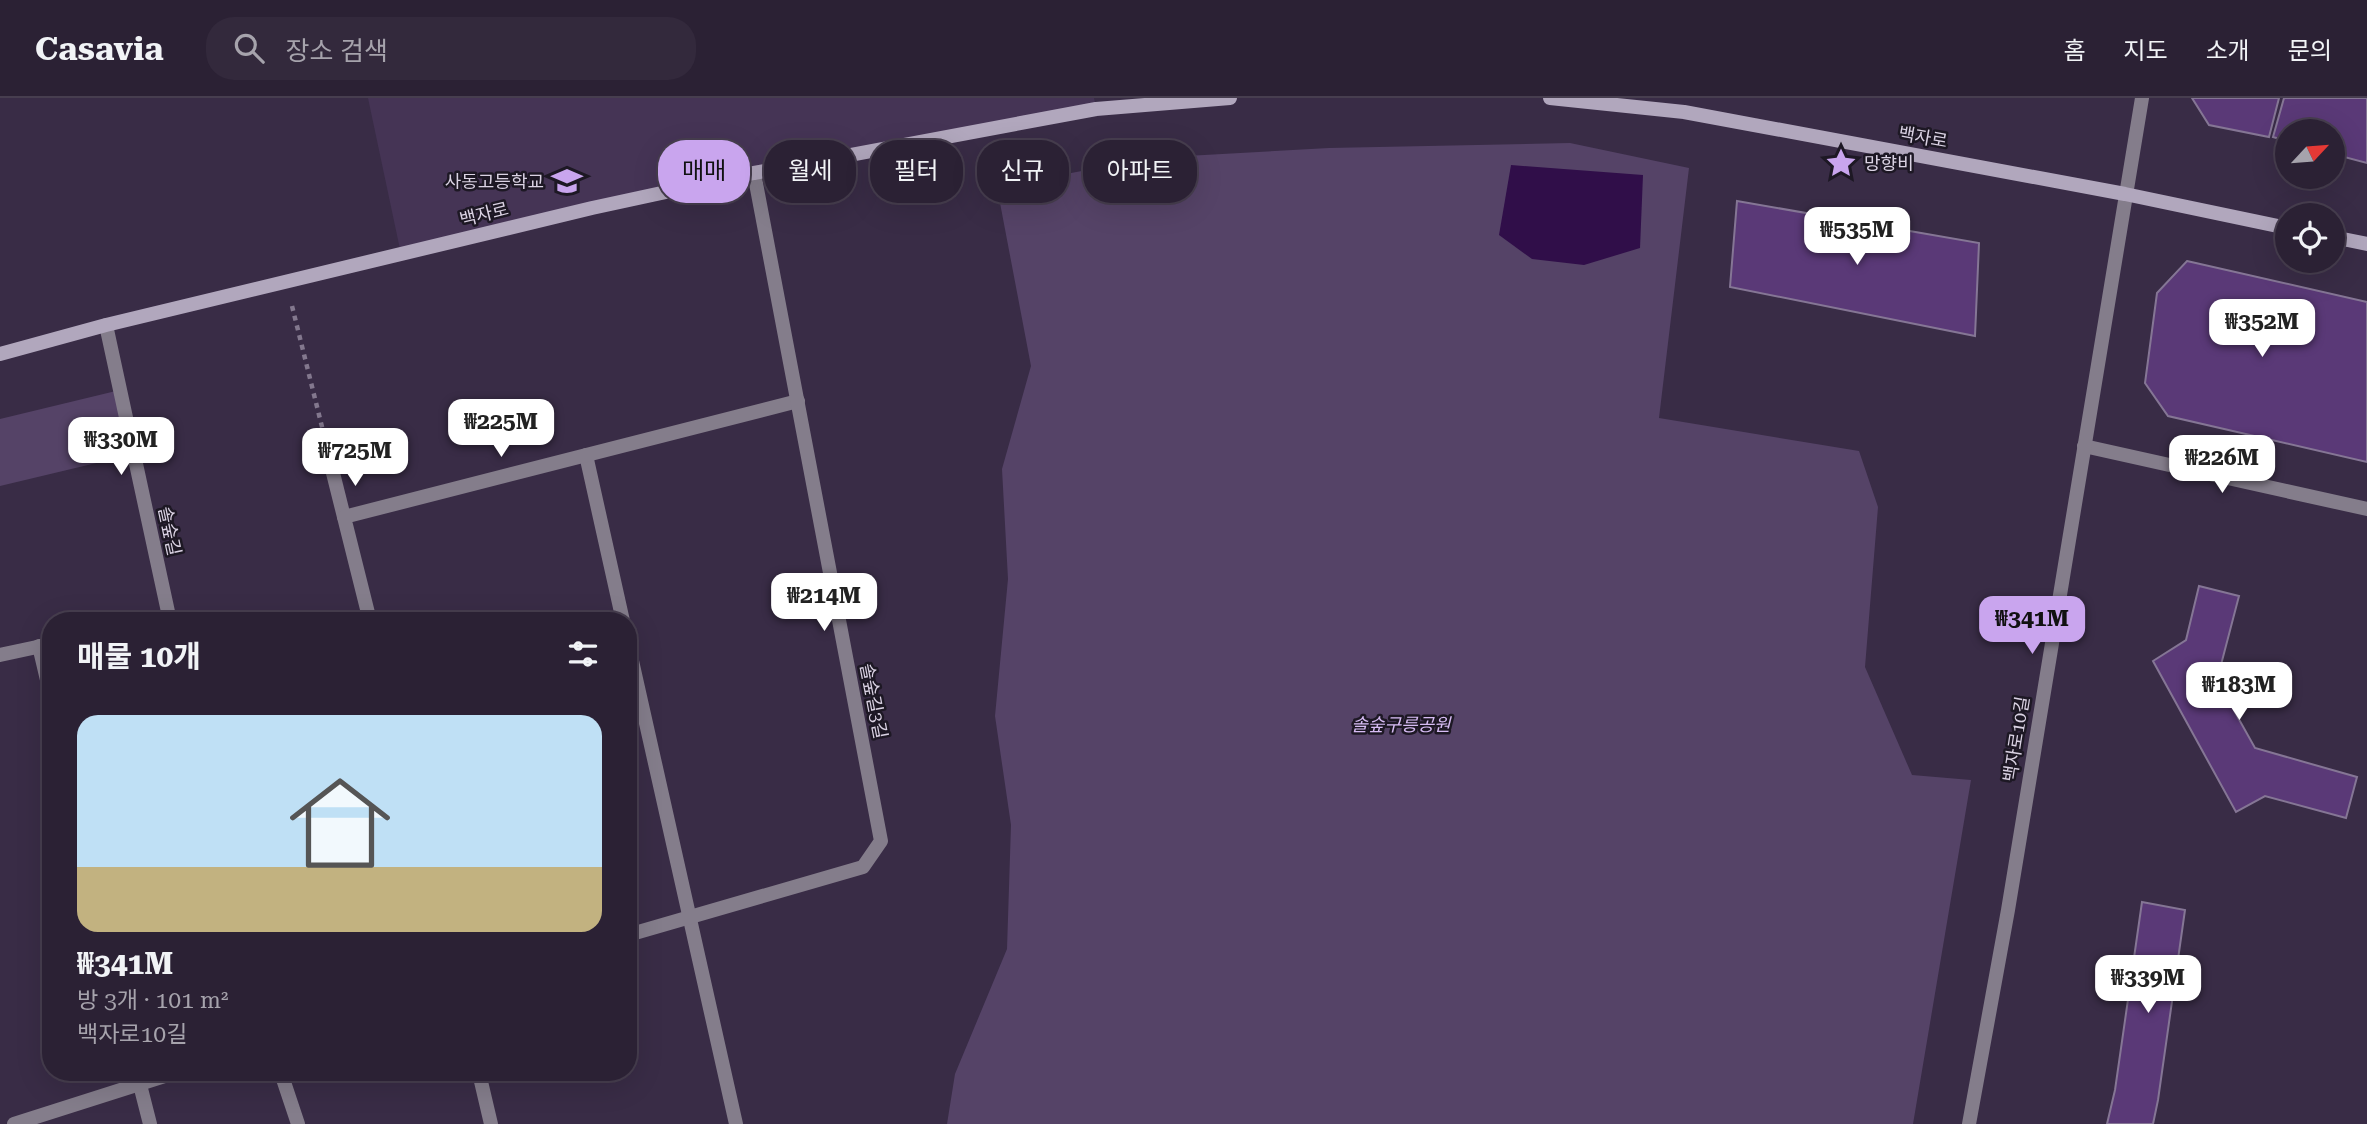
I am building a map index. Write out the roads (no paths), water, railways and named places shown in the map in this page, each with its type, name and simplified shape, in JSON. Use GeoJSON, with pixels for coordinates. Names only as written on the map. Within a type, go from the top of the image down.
{"type":"FeatureCollection","features":[{"type":"Feature","properties":{"kind":"street","name":"백자로"},"geometry":{"type":"LineString","coordinates":[[0,354],[106,325],[592,208],[754,173],[1095,103],[1230,98]]}},
{"type":"Feature","properties":{"kind":"street","name":"백자로"},"geometry":{"type":"LineString","coordinates":[[1550,98],[1684,112],[2125,194],[2275,225]]}},
{"type":"Feature","properties":{"kind":"street","name":"백자로10길"},"geometry":{"type":"LineString","coordinates":[[1969,1124],[2008,910],[2142,98]]}},
{"type":"Feature","properties":{"kind":"street","name":"솔숲길3길"},"geometry":{"type":"LineString","coordinates":[[637,932],[863,867],[881,841],[754,173]]}},
{"type":"Feature","properties":{"kind":"street"},"geometry":{"type":"LineString","coordinates":[[2345,239],[2367,244]]}},
{"type":"Feature","properties":{"kind":"street","name":"솔숲길"},"geometry":{"type":"LineString","coordinates":[[106,325],[169,612]]}},
{"type":"Feature","properties":{"kind":"street"},"geometry":{"type":"LineString","coordinates":[[344,517],[798,401]]}},
{"type":"Feature","properties":{"kind":"street"},"geometry":{"type":"LineString","coordinates":[[2084,446],[2367,509]]}},
{"type":"Feature","properties":{"kind":"street"},"geometry":{"type":"LineString","coordinates":[[586,455],[621,612]]}},
{"type":"Feature","properties":{"kind":"street"},"geometry":{"type":"LineString","coordinates":[[332,468],[368,612]]}},
{"type":"Feature","properties":{"kind":"street"},"geometry":{"type":"LineString","coordinates":[[0,655],[42,646]]}},
{"type":"Feature","properties":{"kind":"street"},"geometry":{"type":"LineString","coordinates":[[637,683],[736,1124]]}},
{"type":"Feature","properties":{"kind":"street"},"geometry":{"type":"LineString","coordinates":[[13,1124],[131,1081]]}},
{"type":"Feature","properties":{"kind":"street"},"geometry":{"type":"LineString","coordinates":[[140,1081],[150,1124]]}},
{"type":"Feature","properties":{"kind":"street"},"geometry":{"type":"LineString","coordinates":[[284,1081],[298,1124]]}},
{"type":"Feature","properties":{"kind":"street"},"geometry":{"type":"LineString","coordinates":[[480,1081],[491,1124]]}},
{"type":"Feature","properties":{"kind":"place","name":"망향비"},"geometry":{"type":"Point","coordinates":[1841,163]}},
{"type":"Feature","properties":{"kind":"place","name":"사동고등학교"},"geometry":{"type":"Point","coordinates":[567,181]}},
{"type":"Feature","properties":{"kind":"park label","name":"솔숲구릉공원"},"geometry":{"type":"Point","coordinates":[1401,724]}}]}
